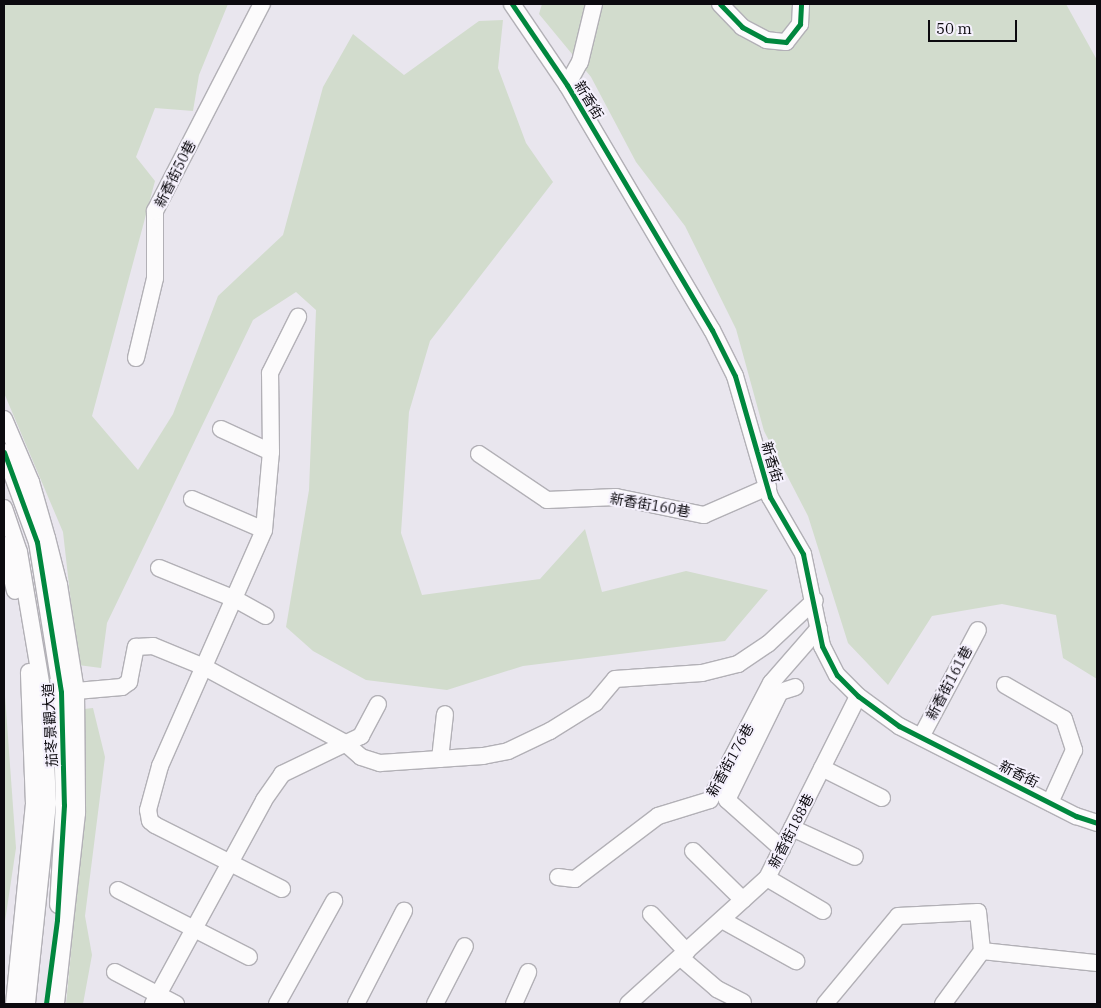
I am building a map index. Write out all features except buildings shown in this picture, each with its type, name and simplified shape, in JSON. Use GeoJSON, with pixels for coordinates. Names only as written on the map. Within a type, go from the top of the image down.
{"type":"FeatureCollection","features":[{"type":"Feature","properties":{"kind":"street","name":"新香街50巷"},"geometry":{"type":"LineString","coordinates":[[136,358],[155,278],[155,211],[262,4]]}},
{"type":"Feature","properties":{"kind":"street","name":"新香街"},"geometry":{"type":"LineString","coordinates":[[512,4],[567,85],[735,376],[770,497],[803,554],[815,600],[822,646],[836,676],[858,696],[899,726],[1050,803],[1097,823]]}},
{"type":"Feature","properties":{"kind":"street"},"geometry":{"type":"LineString","coordinates":[[567,85],[580,62],[594,4]]}},
{"type":"Feature","properties":{"kind":"street"},"geometry":{"type":"LineString","coordinates":[[720,4],[742,27],[766,40],[786,42],[800,24],[801,4]]}},
{"type":"Feature","properties":{"kind":"street"},"geometry":{"type":"LineString","coordinates":[[282,889],[155,826],[150,821],[148,810],[160,766],[264,530],[271,452],[270,373],[298,317]]}},
{"type":"Feature","properties":{"kind":"street","name":"茄苳景觀大道"},"geometry":{"type":"LineString","coordinates":[[4,419],[31,482],[52,557],[76,691],[77,813],[56,1004]]}},
{"type":"Feature","properties":{"kind":"street"},"geometry":{"type":"LineString","coordinates":[[221,429],[271,452]]}},
{"type":"Feature","properties":{"kind":"street","name":"茄苳景觀大道"},"geometry":{"type":"LineString","coordinates":[[4,452],[37,542],[61,692],[64,805],[57,920],[46,1004]]}},
{"type":"Feature","properties":{"kind":"street","name":"新香街160巷"},"geometry":{"type":"LineString","coordinates":[[480,454],[548,500],[616,497],[704,515],[768,487]]}},
{"type":"Feature","properties":{"kind":"street"},"geometry":{"type":"LineString","coordinates":[[192,499],[264,530]]}},
{"type":"Feature","properties":{"kind":"street","name":"茄苳景觀大道"},"geometry":{"type":"LineString","coordinates":[[4,508],[19,552],[43,704],[48,803],[38,919],[26,1004]]}},
{"type":"Feature","properties":{"kind":"street","name":"茄苳景觀大道"},"geometry":{"type":"LineString","coordinates":[[4,545],[23,628],[31,694],[34,750],[34,804],[14,1004]]}},
{"type":"Feature","properties":{"kind":"street"},"geometry":{"type":"LineString","coordinates":[[159,568],[235,599],[266,616]]}},
{"type":"Feature","properties":{"kind":"street"},"geometry":{"type":"LineString","coordinates":[[76,691],[122,687],[129,682],[136,647],[153,646],[204,668],[346,743],[361,756],[380,763],[440,759],[508,751],[595,703],[615,679],[702,673],[738,664],[768,644],[815,600]]}},
{"type":"Feature","properties":{"kind":"street","name":"新香街176巷"},"geometry":{"type":"LineString","coordinates":[[558,877],[575,879],[658,816],[710,800],[771,683],[819,628]]}},
{"type":"Feature","properties":{"kind":"street","name":"新香街161巷"},"geometry":{"type":"LineString","coordinates":[[921,737],[978,630]]}},
{"type":"Feature","properties":{"kind":"street"},"geometry":{"type":"LineString","coordinates":[[1005,685],[1064,719],[1074,750],[1050,803]]}},
{"type":"Feature","properties":{"kind":"street"},"geometry":{"type":"LineString","coordinates":[[782,849],[727,800],[780,692],[795,687]]}},
{"type":"Feature","properties":{"kind":"street","name":"新香街188巷"},"geometry":{"type":"LineString","coordinates":[[628,1004],[767,878],[858,696]]}},
{"type":"Feature","properties":{"kind":"street"},"geometry":{"type":"LineString","coordinates":[[154,1000],[231,865],[264,800],[282,774],[361,736],[378,704]]}},
{"type":"Feature","properties":{"kind":"street"},"geometry":{"type":"LineString","coordinates":[[440,759],[446,714]]}},
{"type":"Feature","properties":{"kind":"street"},"geometry":{"type":"LineString","coordinates":[[822,768],[882,798]]}},
{"type":"Feature","properties":{"kind":"street"},"geometry":{"type":"LineString","coordinates":[[792,828],[855,857]]}},
{"type":"Feature","properties":{"kind":"street"},"geometry":{"type":"LineString","coordinates":[[693,851],[743,900]]}},
{"type":"Feature","properties":{"kind":"street"},"geometry":{"type":"LineString","coordinates":[[767,878],[823,912]]}},
{"type":"Feature","properties":{"kind":"street"},"geometry":{"type":"LineString","coordinates":[[118,890],[194,931],[249,957]]}},
{"type":"Feature","properties":{"kind":"street"},"geometry":{"type":"LineString","coordinates":[[277,1004],[334,900]]}},
{"type":"Feature","properties":{"kind":"street"},"geometry":{"type":"LineString","coordinates":[[356,1004],[404,911]]}},
{"type":"Feature","properties":{"kind":"street"},"geometry":{"type":"LineString","coordinates":[[825,1004],[898,916],[978,912],[982,951],[943,1004]]}},
{"type":"Feature","properties":{"kind":"street"},"geometry":{"type":"LineString","coordinates":[[651,914],[684,955],[718,989],[744,1002]]}},
{"type":"Feature","properties":{"kind":"street"},"geometry":{"type":"LineString","coordinates":[[722,920],[796,961]]}},
{"type":"Feature","properties":{"kind":"street"},"geometry":{"type":"LineString","coordinates":[[435,1004],[465,946]]}},
{"type":"Feature","properties":{"kind":"street"},"geometry":{"type":"LineString","coordinates":[[982,951],[1097,963]]}},
{"type":"Feature","properties":{"kind":"street"},"geometry":{"type":"LineString","coordinates":[[115,972],[154,1000],[176,1004]]}},
{"type":"Feature","properties":{"kind":"street"},"geometry":{"type":"LineString","coordinates":[[514,1004],[528,972]]}},
{"type":"Feature","properties":{"kind":"green space"},"geometry":{"type":"Polygon","coordinates":[[[4,4],[228,4],[199,75],[193,111],[155,108],[136,157],[155,181],[92,416],[138,470],[173,414],[218,296],[283,235],[323,87],[353,34],[404,75],[479,21],[503,20],[498,68],[526,143],[553,182],[430,341],[409,412],[401,533],[422,595],[540,579],[585,529],[602,592],[686,571],[768,590],[725,641],[523,666],[447,690],[366,680],[313,651],[286,627],[309,490],[316,310],[296,292],[253,320],[107,623],[101,668],[78,665],[63,532],[4,393],[4,4]]]}},
{"type":"Feature","properties":{"kind":"green space"},"geometry":{"type":"Polygon","coordinates":[[[542,4],[1066,4],[1097,60],[1097,679],[1063,658],[1056,615],[1002,604],[932,616],[888,685],[848,643],[808,516],[764,431],[736,329],[685,226],[636,162],[591,77],[539,14],[542,4]]]}},
{"type":"Feature","properties":{"kind":"green space"},"geometry":{"type":"Polygon","coordinates":[[[4,682],[16,848],[4,928],[4,682]]]}},
{"type":"Feature","properties":{"kind":"green space"},"geometry":{"type":"Polygon","coordinates":[[[93,708],[105,757],[85,916],[92,955],[83,1004],[66,1004],[79,869],[84,709],[93,708]]]}},
{"type":"Feature","properties":{"kind":"cycle path"},"geometry":{"type":"LineString","coordinates":[[512,4],[567,85],[712,330],[735,376],[770,497],[803,554],[822,646],[837,675],[858,696],[899,726],[1076,816],[1097,823]]}},
{"type":"Feature","properties":{"kind":"cycle path"},"geometry":{"type":"LineString","coordinates":[[720,4],[742,27],[766,40],[786,42],[800,24],[801,4]]}},
{"type":"Feature","properties":{"kind":"cycle path"},"geometry":{"type":"LineString","coordinates":[[4,452],[37,542],[61,692],[64,805],[57,920],[46,1004]]}}]}
